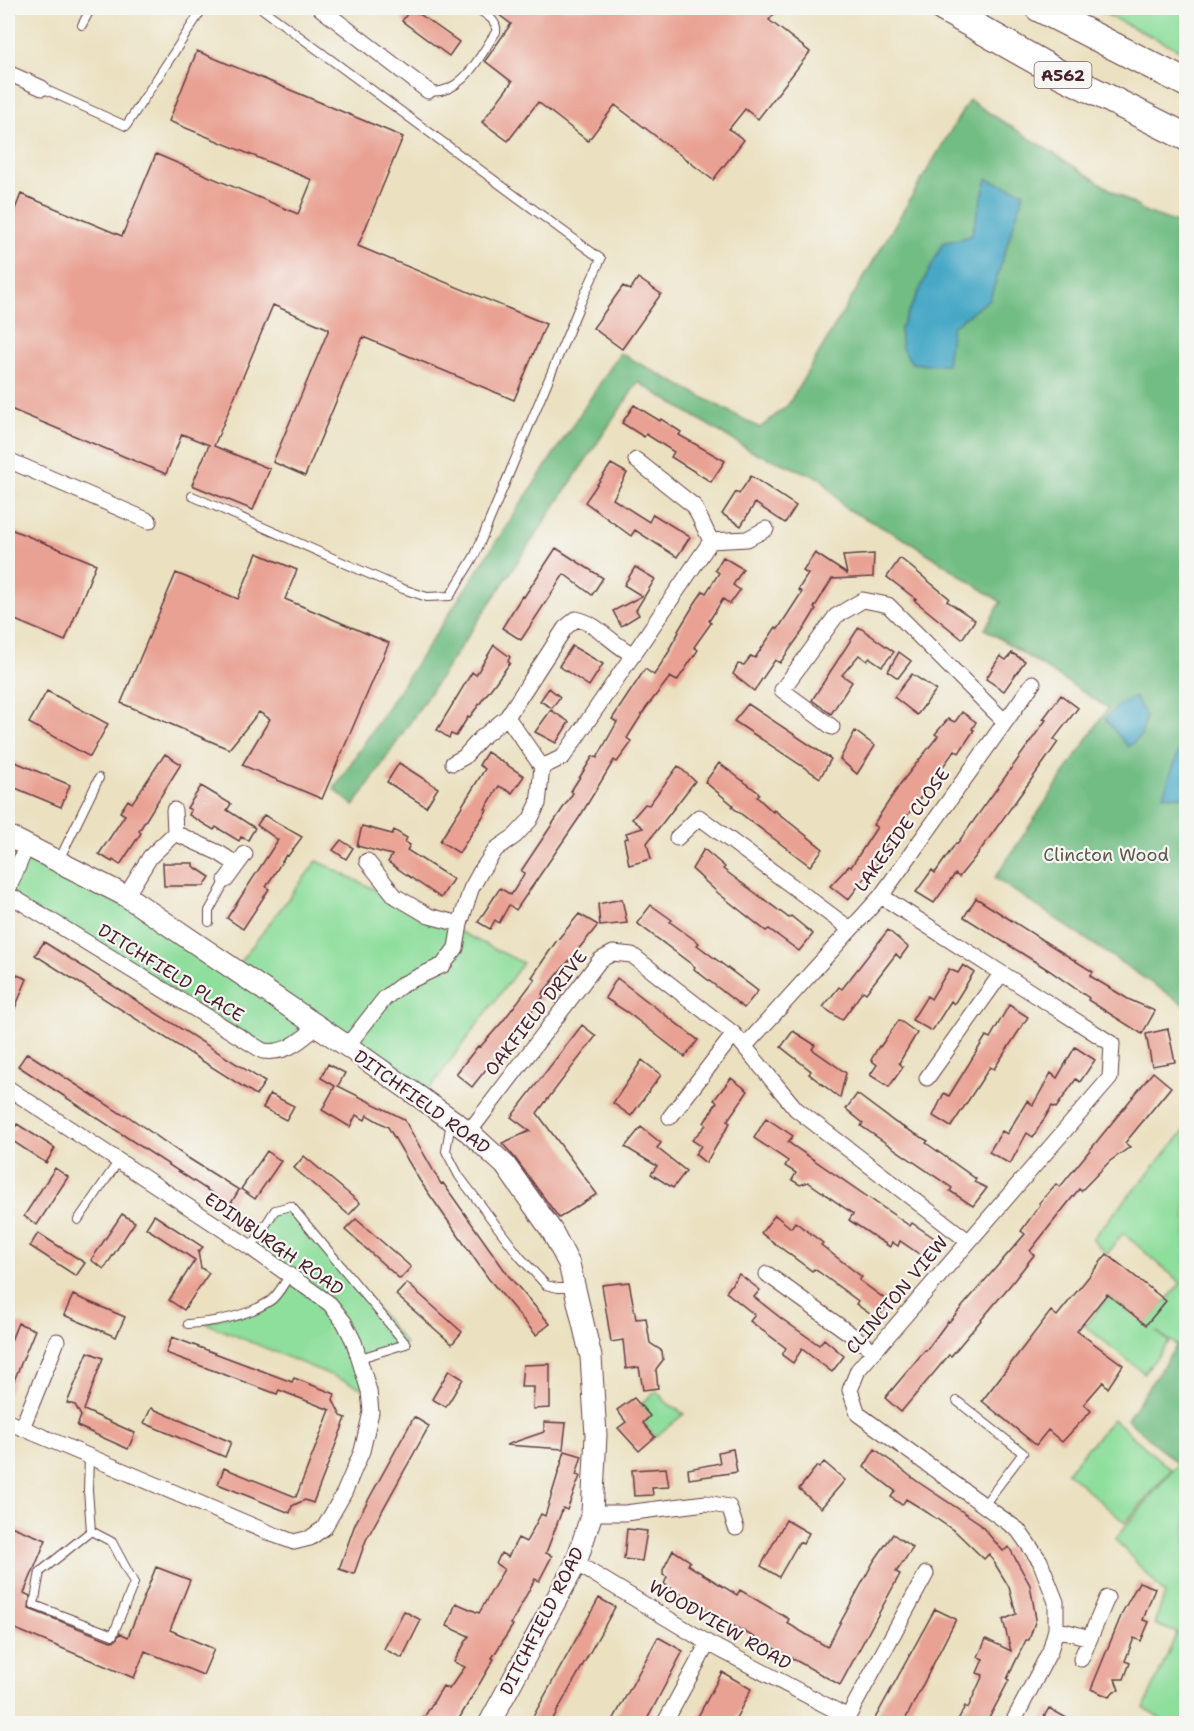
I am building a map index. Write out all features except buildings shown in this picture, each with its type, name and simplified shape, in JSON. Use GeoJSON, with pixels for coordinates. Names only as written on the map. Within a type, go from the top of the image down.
{"type":"FeatureCollection","features":[{"type":"Feature","properties":{"kind":"highway","name":"A562"},"geometry":{"type":"LineString","coordinates":[[943,8],[1060,74],[1186,136]]}},
{"type":"Feature","properties":{"kind":"highway","name":"A562"},"geometry":{"type":"LineString","coordinates":[[1039,8],[1186,83]]}},
{"type":"Feature","properties":{"kind":"street"},"geometry":{"type":"LineString","coordinates":[[320,8],[428,91]]}},
{"type":"Feature","properties":{"kind":"street"},"geometry":{"type":"LineString","coordinates":[[8,73],[42,88]]}},
{"type":"Feature","properties":{"kind":"street"},"geometry":{"type":"LineString","coordinates":[[8,460],[149,521]]}},
{"type":"Feature","properties":{"kind":"street"},"geometry":{"type":"LineString","coordinates":[[636,460],[694,506],[711,541]]}},
{"type":"Feature","properties":{"kind":"street"},"geometry":{"type":"LineString","coordinates":[[711,541],[747,539],[766,528]]}},
{"type":"Feature","properties":{"kind":"street"},"geometry":{"type":"LineString","coordinates":[[542,767],[563,757],[711,541]]}},
{"type":"Feature","properties":{"kind":"street"},"geometry":{"type":"LineString","coordinates":[[832,727],[782,690],[836,616],[862,600],[888,605],[1004,721]]}},
{"type":"Feature","properties":{"kind":"street"},"geometry":{"type":"LineString","coordinates":[[453,763],[464,757],[481,738],[507,717],[565,628],[576,619],[587,621],[621,649],[634,655]]}},
{"type":"Feature","properties":{"kind":"street","name":"LAKESIDE CLOSE"},"geometry":{"type":"LineString","coordinates":[[745,1046],[881,896],[1033,683]]}},
{"type":"Feature","properties":{"kind":"street"},"geometry":{"type":"LineString","coordinates":[[347,1046],[385,998],[403,984],[443,965],[456,948],[460,924],[471,889],[481,871],[496,849],[515,836],[530,820],[538,804],[542,767],[507,717]]}},
{"type":"Feature","properties":{"kind":"street"},"geometry":{"type":"LineString","coordinates":[[126,897],[150,857],[175,833],[174,810]]}},
{"type":"Feature","properties":{"kind":"street"},"geometry":{"type":"LineString","coordinates":[[677,838],[699,817],[850,928]]}},
{"type":"Feature","properties":{"kind":"street"},"geometry":{"type":"LineString","coordinates":[[175,833],[219,853],[241,859],[226,880]]}},
{"type":"Feature","properties":{"kind":"street","name":"DITCHFIELD ROAD"},"geometry":{"type":"LineString","coordinates":[[8,836],[126,897],[347,1046],[460,1126],[505,1165],[552,1231],[569,1264],[591,1357],[596,1435],[592,1513],[576,1563],[489,1724]]}},
{"type":"Feature","properties":{"kind":"street"},"geometry":{"type":"LineString","coordinates":[[8,890],[27,845]]}},
{"type":"Feature","properties":{"kind":"street"},"geometry":{"type":"LineString","coordinates":[[367,861],[395,896],[429,916],[460,924]]}},
{"type":"Feature","properties":{"kind":"street","name":"DITCHFIELD PLACE"},"geometry":{"type":"LineString","coordinates":[[8,894],[262,1052],[277,1053],[293,1045],[317,1027]]}},
{"type":"Feature","properties":{"kind":"street","name":"CLINCTON VIEW"},"geometry":{"type":"LineString","coordinates":[[881,896],[1112,1044],[1110,1078],[858,1370],[850,1390],[858,1414],[1018,1530],[1040,1561],[1056,1602],[1056,1629],[1050,1651],[1012,1724]]}},
{"type":"Feature","properties":{"kind":"street","name":"OAKFIELD DRIVE"},"geometry":{"type":"LineString","coordinates":[[460,1126],[600,960],[613,953],[632,955],[734,1034],[796,1109],[968,1241]]}},
{"type":"Feature","properties":{"kind":"street"},"geometry":{"type":"LineString","coordinates":[[927,1078],[1001,974]]}},
{"type":"Feature","properties":{"kind":"street"},"geometry":{"type":"LineString","coordinates":[[670,1117],[734,1034]]}},
{"type":"Feature","properties":{"kind":"street","name":"EDINBURGH ROAD"},"geometry":{"type":"LineString","coordinates":[[8,1088],[251,1248],[330,1304],[354,1342],[360,1358],[369,1390],[370,1412],[362,1451],[344,1493],[324,1528],[310,1538],[294,1542],[14,1425]]}},
{"type":"Feature","properties":{"kind":"street"},"geometry":{"type":"LineString","coordinates":[[767,1274],[874,1351]]}},
{"type":"Feature","properties":{"kind":"street"},"geometry":{"type":"LineString","coordinates":[[14,1425],[57,1341]]}},
{"type":"Feature","properties":{"kind":"street"},"geometry":{"type":"LineString","coordinates":[[592,1513],[625,1514],[706,1503],[729,1507],[736,1528]]}},
{"type":"Feature","properties":{"kind":"street","name":"WOODVIEW ROAD"},"geometry":{"type":"LineString","coordinates":[[576,1563],[708,1643],[846,1720]]}},
{"type":"Feature","properties":{"kind":"street"},"geometry":{"type":"LineString","coordinates":[[846,1720],[926,1574]]}},
{"type":"Feature","properties":{"kind":"street"},"geometry":{"type":"LineString","coordinates":[[1081,1659],[1107,1598]]}},
{"type":"Feature","properties":{"kind":"street"},"geometry":{"type":"LineString","coordinates":[[1056,1629],[1090,1638]]}},
{"type":"Feature","properties":{"kind":"street"},"geometry":{"type":"LineString","coordinates":[[664,1724],[708,1643]]}},
{"type":"Feature","properties":{"kind":"lane"},"geometry":{"type":"LineString","coordinates":[[82,25],[91,8]]}},
{"type":"Feature","properties":{"kind":"lane"},"geometry":{"type":"LineString","coordinates":[[42,88],[126,126],[203,8]]}},
{"type":"Feature","properties":{"kind":"lane"},"geometry":{"type":"LineString","coordinates":[[192,496],[403,590],[428,597],[450,596],[475,555],[601,259],[261,8]]}},
{"type":"Feature","properties":{"kind":"lane"},"geometry":{"type":"LineString","coordinates":[[428,91],[448,90],[458,83],[496,32],[497,27],[494,21],[476,8]]}},
{"type":"Feature","properties":{"kind":"lane"},"geometry":{"type":"LineString","coordinates":[[58,861],[99,778]]}},
{"type":"Feature","properties":{"kind":"lane"},"geometry":{"type":"LineString","coordinates":[[210,922],[209,911],[226,880]]}},
{"type":"Feature","properties":{"kind":"lane"},"geometry":{"type":"LineString","coordinates":[[460,1126],[446,1151],[459,1176],[520,1257],[546,1286],[574,1288]]}},
{"type":"Feature","properties":{"kind":"lane"},"geometry":{"type":"LineString","coordinates":[[78,1221],[118,1162]]}},
{"type":"Feature","properties":{"kind":"lane"},"geometry":{"type":"LineString","coordinates":[[251,1248],[275,1210],[291,1206],[406,1344],[360,1358]]}},
{"type":"Feature","properties":{"kind":"lane"},"geometry":{"type":"LineString","coordinates":[[188,1324],[205,1323],[245,1313],[271,1300],[290,1275]]}},
{"type":"Feature","properties":{"kind":"lane"},"geometry":{"type":"LineString","coordinates":[[957,1401],[1023,1453],[984,1505]]}},
{"type":"Feature","properties":{"kind":"lane"},"geometry":{"type":"LineString","coordinates":[[89,1457],[88,1490],[91,1531]]}},
{"type":"Feature","properties":{"kind":"lane"},"geometry":{"type":"LineString","coordinates":[[91,1531],[112,1542],[134,1583],[112,1635],[34,1605],[40,1572],[91,1531]]}},
{"type":"Feature","properties":{"kind":"green space"},"geometry":{"type":"Polygon","coordinates":[[[1093,8],[1186,8],[1186,53],[1105,14],[1093,8]]]}},
{"type":"Feature","properties":{"kind":"green space","name":"Clincton Wood"},"geometry":{"type":"Polygon","coordinates":[[[969,100],[1146,212],[1186,226],[1186,1006],[995,878],[1108,708],[985,629],[1001,602],[912,543],[845,508],[822,479],[751,451],[638,382],[354,806],[334,789],[620,353],[760,428],[788,405],[969,100]]]}},
{"type":"Feature","properties":{"kind":"green space"},"geometry":{"type":"Polygon","coordinates":[[[8,836],[234,970],[317,861],[523,963],[422,1099],[317,1028],[277,1053],[8,894],[8,836]]]}},
{"type":"Feature","properties":{"kind":"green space"},"geometry":{"type":"Polygon","coordinates":[[[1186,1129],[1186,1352],[1156,1331],[1169,1342],[1144,1373],[1085,1326],[1109,1296],[1146,1324],[1181,1283],[1123,1233],[1107,1254],[1092,1239],[1186,1129]]]}},
{"type":"Feature","properties":{"kind":"green space"},"geometry":{"type":"Polygon","coordinates":[[[291,1206],[406,1344],[360,1358],[369,1391],[205,1323],[271,1300],[290,1276],[251,1248],[275,1210],[291,1206]]]}},
{"type":"Feature","properties":{"kind":"green space"},"geometry":{"type":"Polygon","coordinates":[[[1177,1345],[1186,1352],[1186,1454],[1178,1464],[1127,1419],[1177,1345]]]}},
{"type":"Feature","properties":{"kind":"green space"},"geometry":{"type":"Polygon","coordinates":[[[657,1391],[667,1403],[684,1414],[655,1437],[643,1423],[650,1417],[640,1405],[657,1391]]]}},
{"type":"Feature","properties":{"kind":"green space"},"geometry":{"type":"Polygon","coordinates":[[[1113,1419],[1171,1470],[1125,1523],[1067,1472],[1113,1419]]]}},
{"type":"Feature","properties":{"kind":"green space"},"geometry":{"type":"Polygon","coordinates":[[[1186,1454],[1186,1723],[1167,1723],[1144,1708],[1177,1633],[1154,1624],[1165,1594],[1115,1539],[1186,1454]]]}},
{"type":"Feature","properties":{"kind":"water"},"geometry":{"type":"Polygon","coordinates":[[[987,179],[1024,192],[990,299],[952,327],[947,364],[912,363],[902,348],[900,329],[943,243],[971,236],[987,179]]]}},
{"type":"Feature","properties":{"kind":"water"},"geometry":{"type":"Polygon","coordinates":[[[1135,697],[1146,717],[1141,736],[1128,747],[1105,719],[1120,704],[1135,697]]]}},
{"type":"Feature","properties":{"kind":"water"},"geometry":{"type":"Polygon","coordinates":[[[1186,731],[1186,797],[1163,795],[1186,731]]]}}]}
